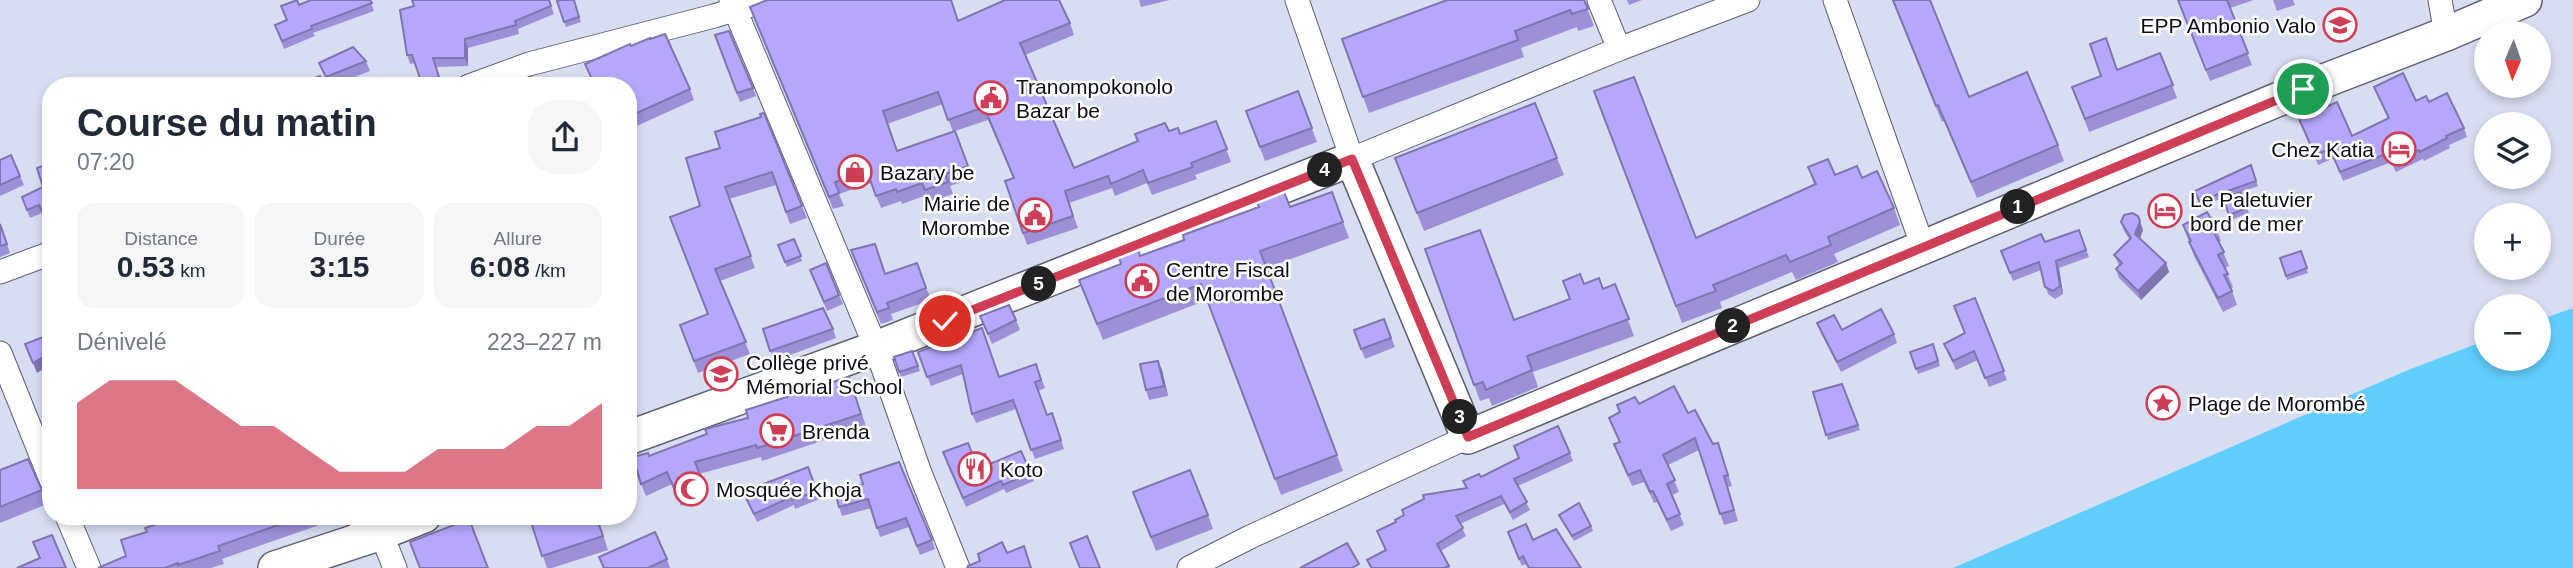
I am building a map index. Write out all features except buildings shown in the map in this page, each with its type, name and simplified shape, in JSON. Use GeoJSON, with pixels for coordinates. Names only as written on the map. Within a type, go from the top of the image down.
{"type":"FeatureCollection","features":[{"type":"Feature","properties":{"kind":"street"},"geometry":{"type":"LineString","coordinates":[[494,77],[529,64],[732,6],[768,0]]}},
{"type":"Feature","properties":{"kind":"street"},"geometry":{"type":"LineString","coordinates":[[1297,0],[1352,159],[1468,437]]}},
{"type":"Feature","properties":{"kind":"street"},"geometry":{"type":"LineString","coordinates":[[1599,0],[1619,49]]}},
{"type":"Feature","properties":{"kind":"street"},"geometry":{"type":"LineString","coordinates":[[637,435],[876,348],[1374,152],[1619,49],[1748,0]]}},
{"type":"Feature","properties":{"kind":"street"},"geometry":{"type":"LineString","coordinates":[[1835,0],[1923,247]]}},
{"type":"Feature","properties":{"kind":"street"},"geometry":{"type":"LineString","coordinates":[[2440,0],[2446,34]]}},
{"type":"Feature","properties":{"kind":"street"},"geometry":{"type":"LineString","coordinates":[[1189,568],[1250,537],[1468,437],[2303,89],[2446,34],[2525,0]]}},
{"type":"Feature","properties":{"kind":"street"},"geometry":{"type":"LineString","coordinates":[[732,6],[876,348],[920,473],[958,568]]}},
{"type":"Feature","properties":{"kind":"street"},"geometry":{"type":"LineString","coordinates":[[0,272],[42,256]]}},
{"type":"Feature","properties":{"kind":"street"},"geometry":{"type":"LineString","coordinates":[[0,353],[42,458]]}},
{"type":"Feature","properties":{"kind":"street"},"geometry":{"type":"LineString","coordinates":[[70,525],[89,568]]}},
{"type":"Feature","properties":{"kind":"street"},"geometry":{"type":"LineString","coordinates":[[275,568],[369,529],[395,568]]}},
{"type":"Feature","properties":{"kind":"water"},"geometry":{"type":"Polygon","coordinates":[[[2573,308],[2573,568],[1953,568],[2408,370],[2474,345],[2474,371],[2551,371],[2551,316],[2573,308]]]}},
{"type":"Feature","properties":{"kind":"place","name":"EPP Ambonio Valo"},"geometry":{"type":"Point","coordinates":[2340,25]}},
{"type":"Feature","properties":{"kind":"place","name":"Tranompokonolo Bazar be"},"geometry":{"type":"Point","coordinates":[991,98]}},
{"type":"Feature","properties":{"kind":"place","name":"Chez Katia"},"geometry":{"type":"Point","coordinates":[2399,149]}},
{"type":"Feature","properties":{"kind":"place","name":"Bazary be"},"geometry":{"type":"Point","coordinates":[855,172]}},
{"type":"Feature","properties":{"kind":"place","name":"Le Paletuvier bord de mer"},"geometry":{"type":"Point","coordinates":[2165,211]}},
{"type":"Feature","properties":{"kind":"place","name":"Mairie de Morombe"},"geometry":{"type":"Point","coordinates":[1035,215]}},
{"type":"Feature","properties":{"kind":"place","name":"Centre Fiscal de Morombe"},"geometry":{"type":"Point","coordinates":[1142,281]}},
{"type":"Feature","properties":{"kind":"place","name":"Collège privé Mémorial School"},"geometry":{"type":"Point","coordinates":[721,374]}},
{"type":"Feature","properties":{"kind":"place","name":"Plage de Morombé"},"geometry":{"type":"Point","coordinates":[2163,403]}},
{"type":"Feature","properties":{"kind":"place","name":"Brenda"},"geometry":{"type":"Point","coordinates":[777,431]}},
{"type":"Feature","properties":{"kind":"place","name":"Koto"},"geometry":{"type":"Point","coordinates":[975,469]}},
{"type":"Feature","properties":{"kind":"place","name":"Mosquée Khoja"},"geometry":{"type":"Point","coordinates":[691,489]}},
{"type":"Feature","properties":{"kind":"route"},"geometry":{"type":"LineString","coordinates":[[945,321],[1352,159],[1468,437],[2303,89]]}}]}
